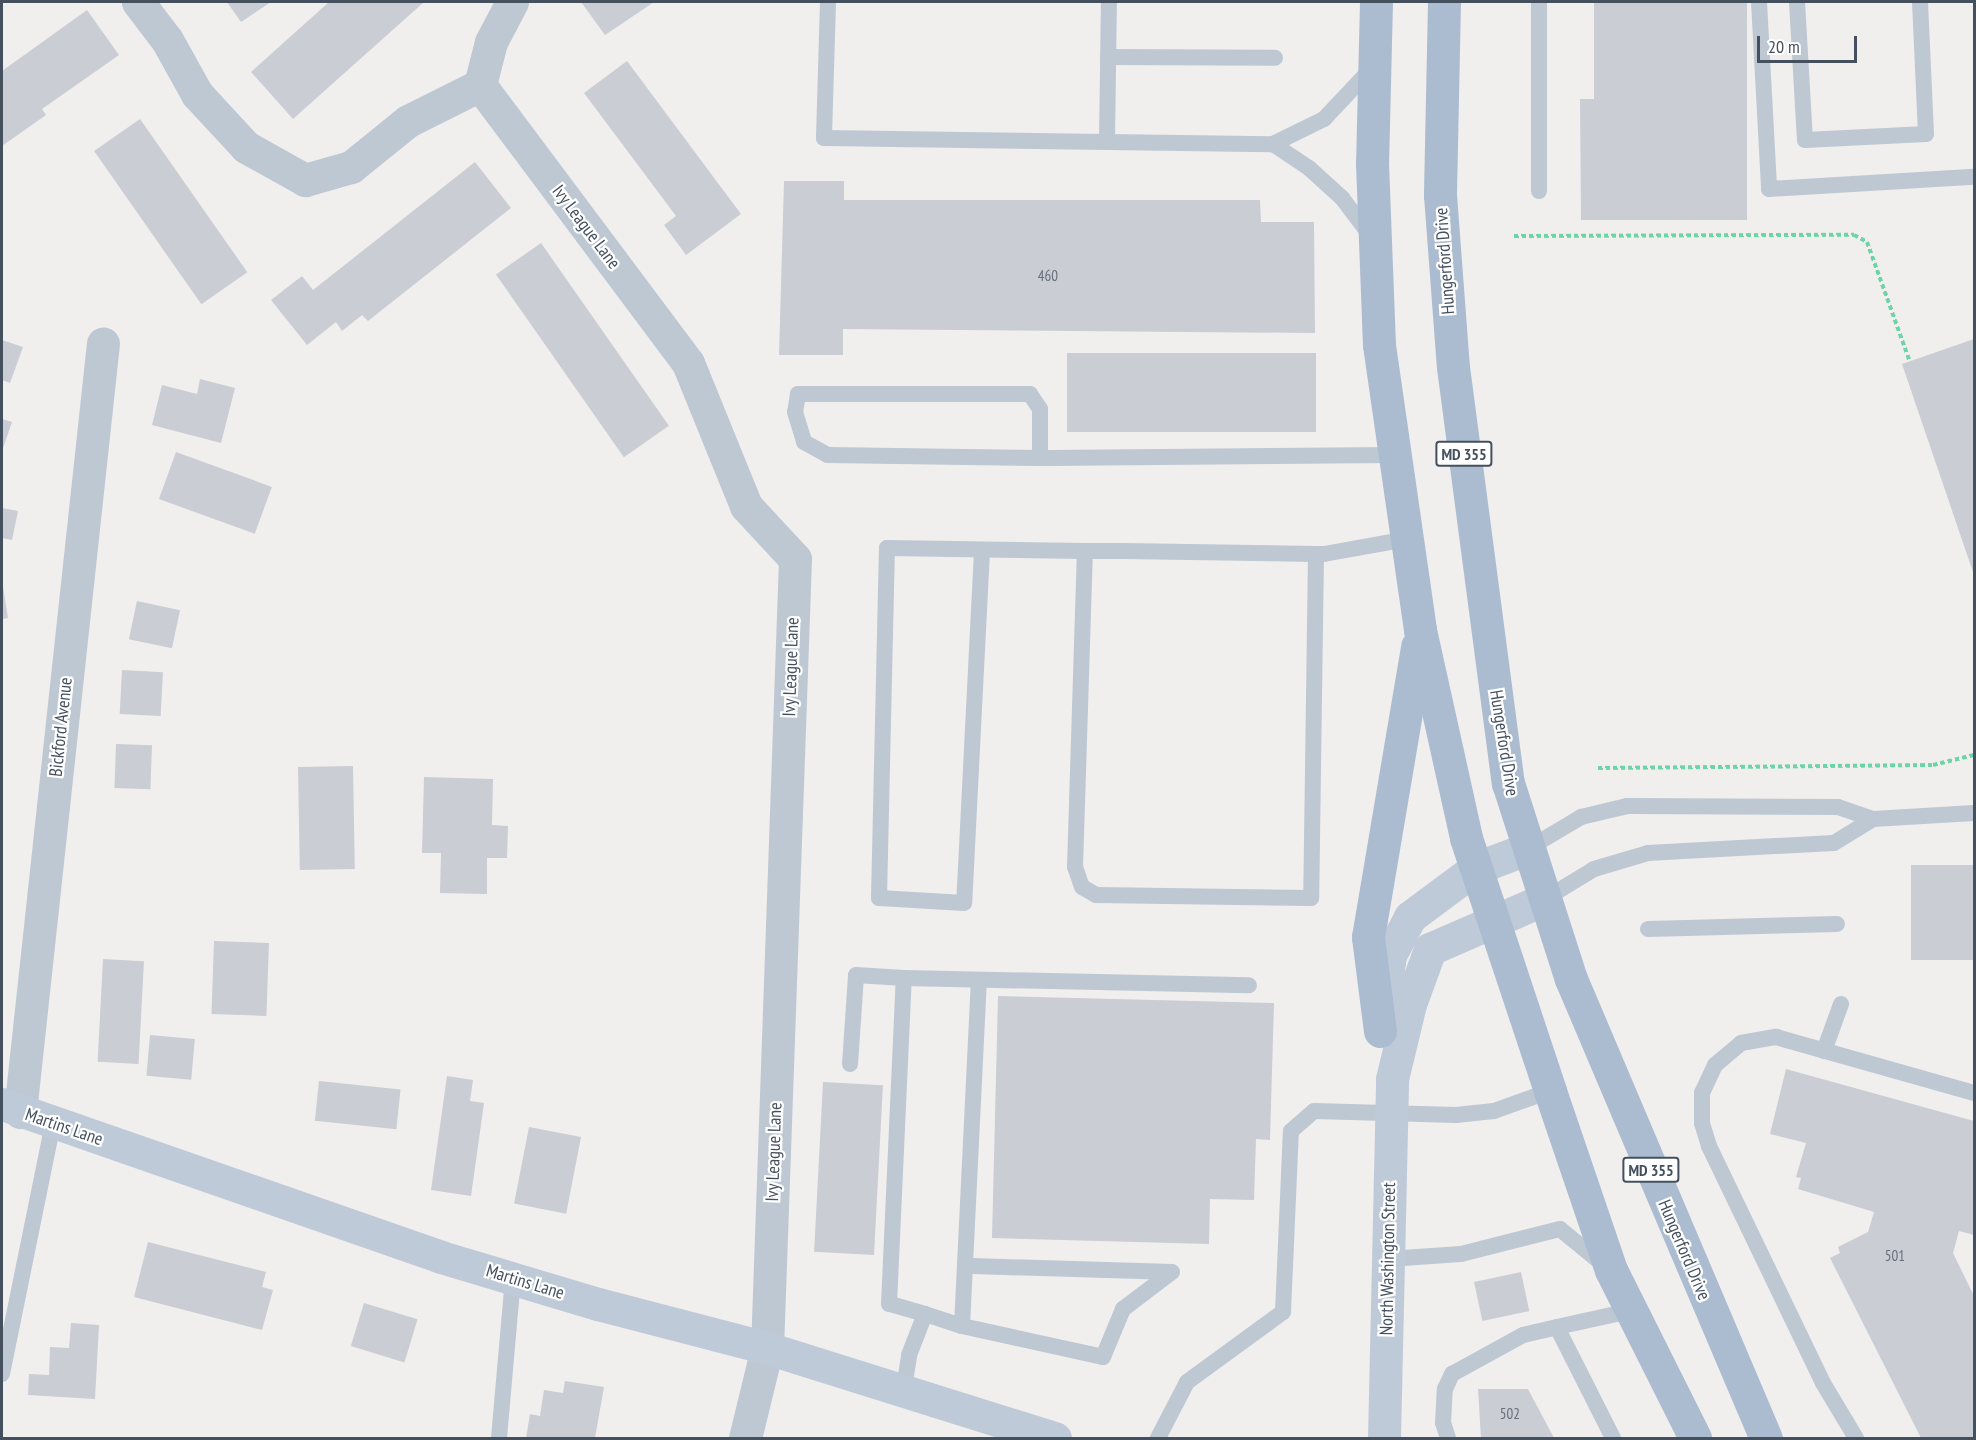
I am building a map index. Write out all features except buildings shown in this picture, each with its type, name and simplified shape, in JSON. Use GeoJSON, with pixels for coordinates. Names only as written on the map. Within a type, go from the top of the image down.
{"type":"FeatureCollection","features":[{"type":"Feature","properties":{"kind":"main road"},"geometry":{"type":"LineString","coordinates":[[1376,2],[1375,242],[1379,345],[1420,630],[1476,868],[1550,1091],[1611,1270],[1695,1438]]}},
{"type":"Feature","properties":{"kind":"main road","name":"Hungerford Drive"},"geometry":{"type":"LineString","coordinates":[[1444,2],[1440,195],[1453,367],[1508,783],[1571,979],[1766,1438]]}},
{"type":"Feature","properties":{"kind":"main road"},"geometry":{"type":"LineString","coordinates":[[1380,1031],[1368,937],[1420,630]]}},
{"type":"Feature","properties":{"kind":"street"},"geometry":{"type":"LineString","coordinates":[[138,2],[167,40],[197,94],[246,147],[304,180],[351,167],[408,122],[480,85],[491,42],[512,2]]}},
{"type":"Feature","properties":{"kind":"street","name":"Ivy League Lane"},"geometry":{"type":"LineString","coordinates":[[480,85],[688,363],[746,506],[795,559],[767,1348],[745,1438]]}},
{"type":"Feature","properties":{"kind":"street","name":"Bickford Avenue"},"geometry":{"type":"LineString","coordinates":[[11,1108],[103,343]]}},
{"type":"Feature","properties":{"kind":"street","name":"North Washington Street"},"geometry":{"type":"LineString","coordinates":[[1392,1079],[1380,1031],[1390,955],[1410,917],[1476,868],[1528,848]]}},
{"type":"Feature","properties":{"kind":"street","name":"North Washington Street"},"geometry":{"type":"LineString","coordinates":[[1384,1438],[1392,1079],[1410,1004],[1430,949],[1545,899]]}},
{"type":"Feature","properties":{"kind":"street","name":"Martins Lane"},"geometry":{"type":"LineString","coordinates":[[11,1108],[513,1279],[904,1388],[1055,1438]]}},
{"type":"Feature","properties":{"kind":"lane"},"geometry":{"type":"LineString","coordinates":[[828,2],[824,138],[1273,144],[1324,119],[1375,65]]}},
{"type":"Feature","properties":{"kind":"lane"},"geometry":{"type":"LineString","coordinates":[[1107,140],[1109,2]]}},
{"type":"Feature","properties":{"kind":"lane"},"geometry":{"type":"LineString","coordinates":[[1539,2],[1539,191]]}},
{"type":"Feature","properties":{"kind":"lane"},"geometry":{"type":"LineString","coordinates":[[1759,2],[1769,189],[1974,177]]}},
{"type":"Feature","properties":{"kind":"lane"},"geometry":{"type":"LineString","coordinates":[[1797,2],[1805,140],[1926,134],[1920,2]]}},
{"type":"Feature","properties":{"kind":"lane"},"geometry":{"type":"LineString","coordinates":[[1108,57],[1275,58]]}},
{"type":"Feature","properties":{"kind":"lane"},"geometry":{"type":"LineString","coordinates":[[1273,144],[1309,168],[1342,198],[1375,242]]}},
{"type":"Feature","properties":{"kind":"lane"},"geometry":{"type":"LineString","coordinates":[[1040,458],[1040,409],[1030,394],[798,393],[795,412],[804,441],[827,455],[1040,458],[1395,455]]}},
{"type":"Feature","properties":{"kind":"lane"},"geometry":{"type":"LineString","coordinates":[[982,551],[964,903],[879,898],[887,548],[1316,554],[1407,539]]}},
{"type":"Feature","properties":{"kind":"lane"},"geometry":{"type":"LineString","coordinates":[[1085,551],[1076,867],[1082,887],[1096,895],[1311,898],[1316,554]]}},
{"type":"Feature","properties":{"kind":"lane"},"geometry":{"type":"LineString","coordinates":[[1528,848],[1581,817],[1627,806],[1838,807],[1873,819],[1974,813]]}},
{"type":"Feature","properties":{"kind":"lane"},"geometry":{"type":"LineString","coordinates":[[1545,899],[1594,869],[1648,853],[1834,843],[1873,819]]}},
{"type":"Feature","properties":{"kind":"lane"},"geometry":{"type":"LineString","coordinates":[[1648,929],[1838,924]]}},
{"type":"Feature","properties":{"kind":"lane"},"geometry":{"type":"LineString","coordinates":[[850,1064],[856,975],[980,980],[1249,985]]}},
{"type":"Feature","properties":{"kind":"lane"},"geometry":{"type":"LineString","coordinates":[[904,978],[889,1304],[962,1326],[1103,1357],[1123,1310],[1172,1272],[965,1266]]}},
{"type":"Feature","properties":{"kind":"lane"},"geometry":{"type":"LineString","coordinates":[[962,1326],[980,980]]}},
{"type":"Feature","properties":{"kind":"lane"},"geometry":{"type":"LineString","coordinates":[[1824,1051],[1841,1004]]}},
{"type":"Feature","properties":{"kind":"lane"},"geometry":{"type":"LineString","coordinates":[[1856,1438],[1822,1383],[1709,1146],[1702,1123],[1702,1093],[1715,1065],[1741,1043],[1776,1037],[1974,1093]]}},
{"type":"Feature","properties":{"kind":"lane"},"geometry":{"type":"LineString","coordinates":[[1158,1438],[1187,1382],[1283,1312],[1291,1131],[1314,1111],[1391,1115],[1456,1115],[1494,1111],[1550,1091]]}},
{"type":"Feature","properties":{"kind":"lane"},"geometry":{"type":"LineString","coordinates":[[2,1374],[53,1123]]}},
{"type":"Feature","properties":{"kind":"lane"},"geometry":{"type":"LineString","coordinates":[[1388,1258],[1461,1254],[1529,1239],[1560,1229],[1611,1270]]}},
{"type":"Feature","properties":{"kind":"lane"},"geometry":{"type":"LineString","coordinates":[[500,1438],[513,1279]]}},
{"type":"Feature","properties":{"kind":"lane"},"geometry":{"type":"LineString","coordinates":[[1448,1438],[1443,1423],[1445,1389],[1452,1374],[1523,1335],[1630,1311]]}},
{"type":"Feature","properties":{"kind":"lane"},"geometry":{"type":"LineString","coordinates":[[904,1388],[909,1355],[925,1314]]}},
{"type":"Feature","properties":{"kind":"lane"},"geometry":{"type":"LineString","coordinates":[[1557,1327],[1613,1438]]}},
{"type":"Feature","properties":{"kind":"path"},"geometry":{"type":"LineString","coordinates":[[1514,236],[1854,235],[1867,242],[1910,362]]}},
{"type":"Feature","properties":{"kind":"path"},"geometry":{"type":"LineString","coordinates":[[1598,768],[1933,765],[1974,754]]}}]}
